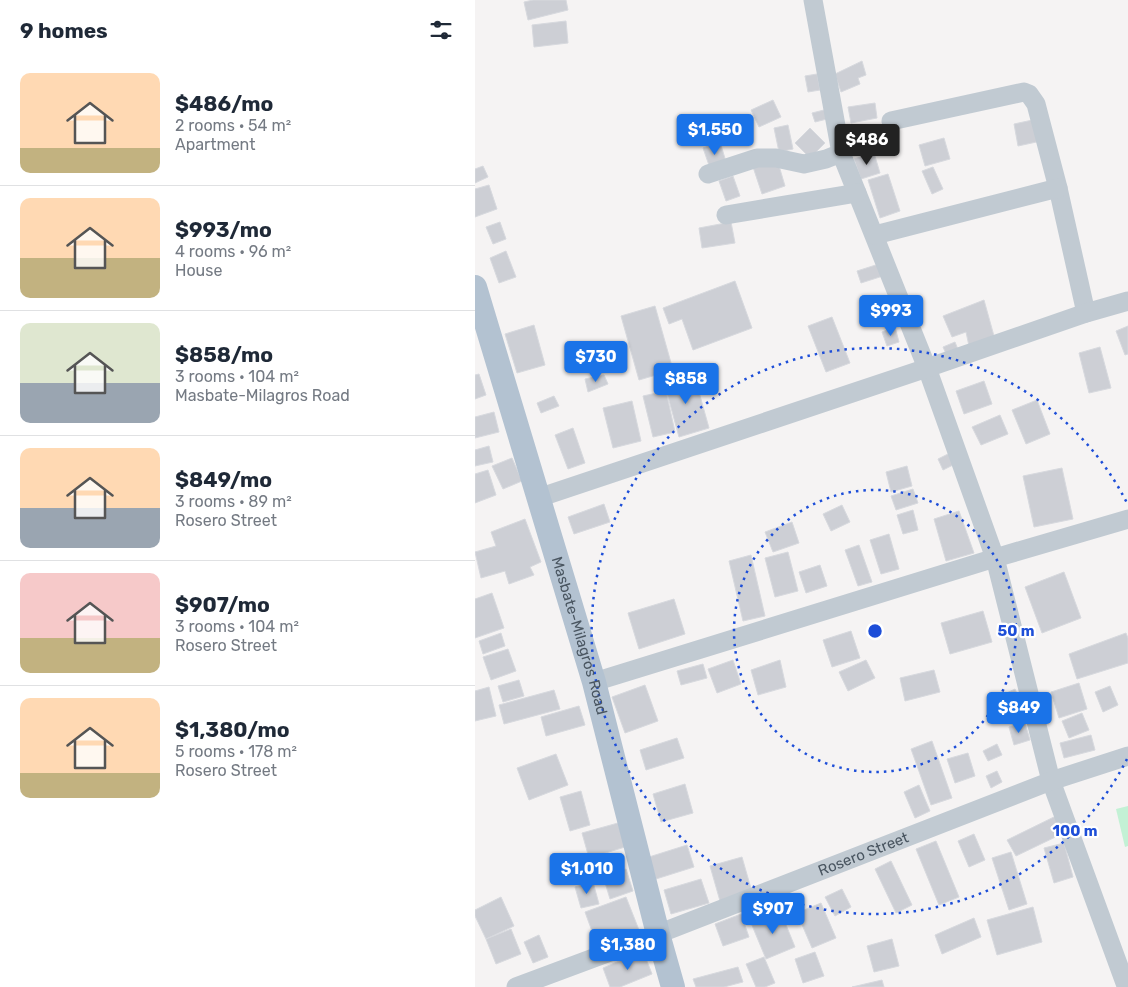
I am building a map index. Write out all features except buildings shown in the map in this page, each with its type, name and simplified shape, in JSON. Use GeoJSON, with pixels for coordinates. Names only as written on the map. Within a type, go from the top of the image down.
{"type":"FeatureCollection","features":[{"type":"Feature","properties":{"kind":"main road","name":"Masbate-Milagros Road"},"geometry":{"type":"LineString","coordinates":[[475,287],[594,682],[673,987]]}},
{"type":"Feature","properties":{"kind":"street"},"geometry":{"type":"LineString","coordinates":[[813,0],[841,153],[927,368],[995,558],[1051,781],[1122,984]]}},
{"type":"Feature","properties":{"kind":"street"},"geometry":{"type":"LineString","coordinates":[[891,121],[1024,92],[1029,94],[1035,104],[1058,188],[1087,313]]}},
{"type":"Feature","properties":{"kind":"street"},"geometry":{"type":"LineString","coordinates":[[708,174],[757,158],[776,158],[804,164],[841,153]]}},
{"type":"Feature","properties":{"kind":"street"},"geometry":{"type":"LineString","coordinates":[[875,235],[1058,188]]}},
{"type":"Feature","properties":{"kind":"street"},"geometry":{"type":"LineString","coordinates":[[726,215],[857,193]]}},
{"type":"Feature","properties":{"kind":"street"},"geometry":{"type":"LineString","coordinates":[[538,498],[1087,313],[1128,301]]}},
{"type":"Feature","properties":{"kind":"street"},"geometry":{"type":"LineString","coordinates":[[594,682],[995,558],[1128,519]]}},
{"type":"Feature","properties":{"kind":"street","name":"Rosero Street"},"geometry":{"type":"LineString","coordinates":[[516,987],[658,934],[1051,781],[1128,756]]}},
{"type":"Feature","properties":{"kind":"green space"},"geometry":{"type":"Polygon","coordinates":[[[1128,806],[1128,846],[1125,847],[1116,809],[1128,806]]]}}]}
